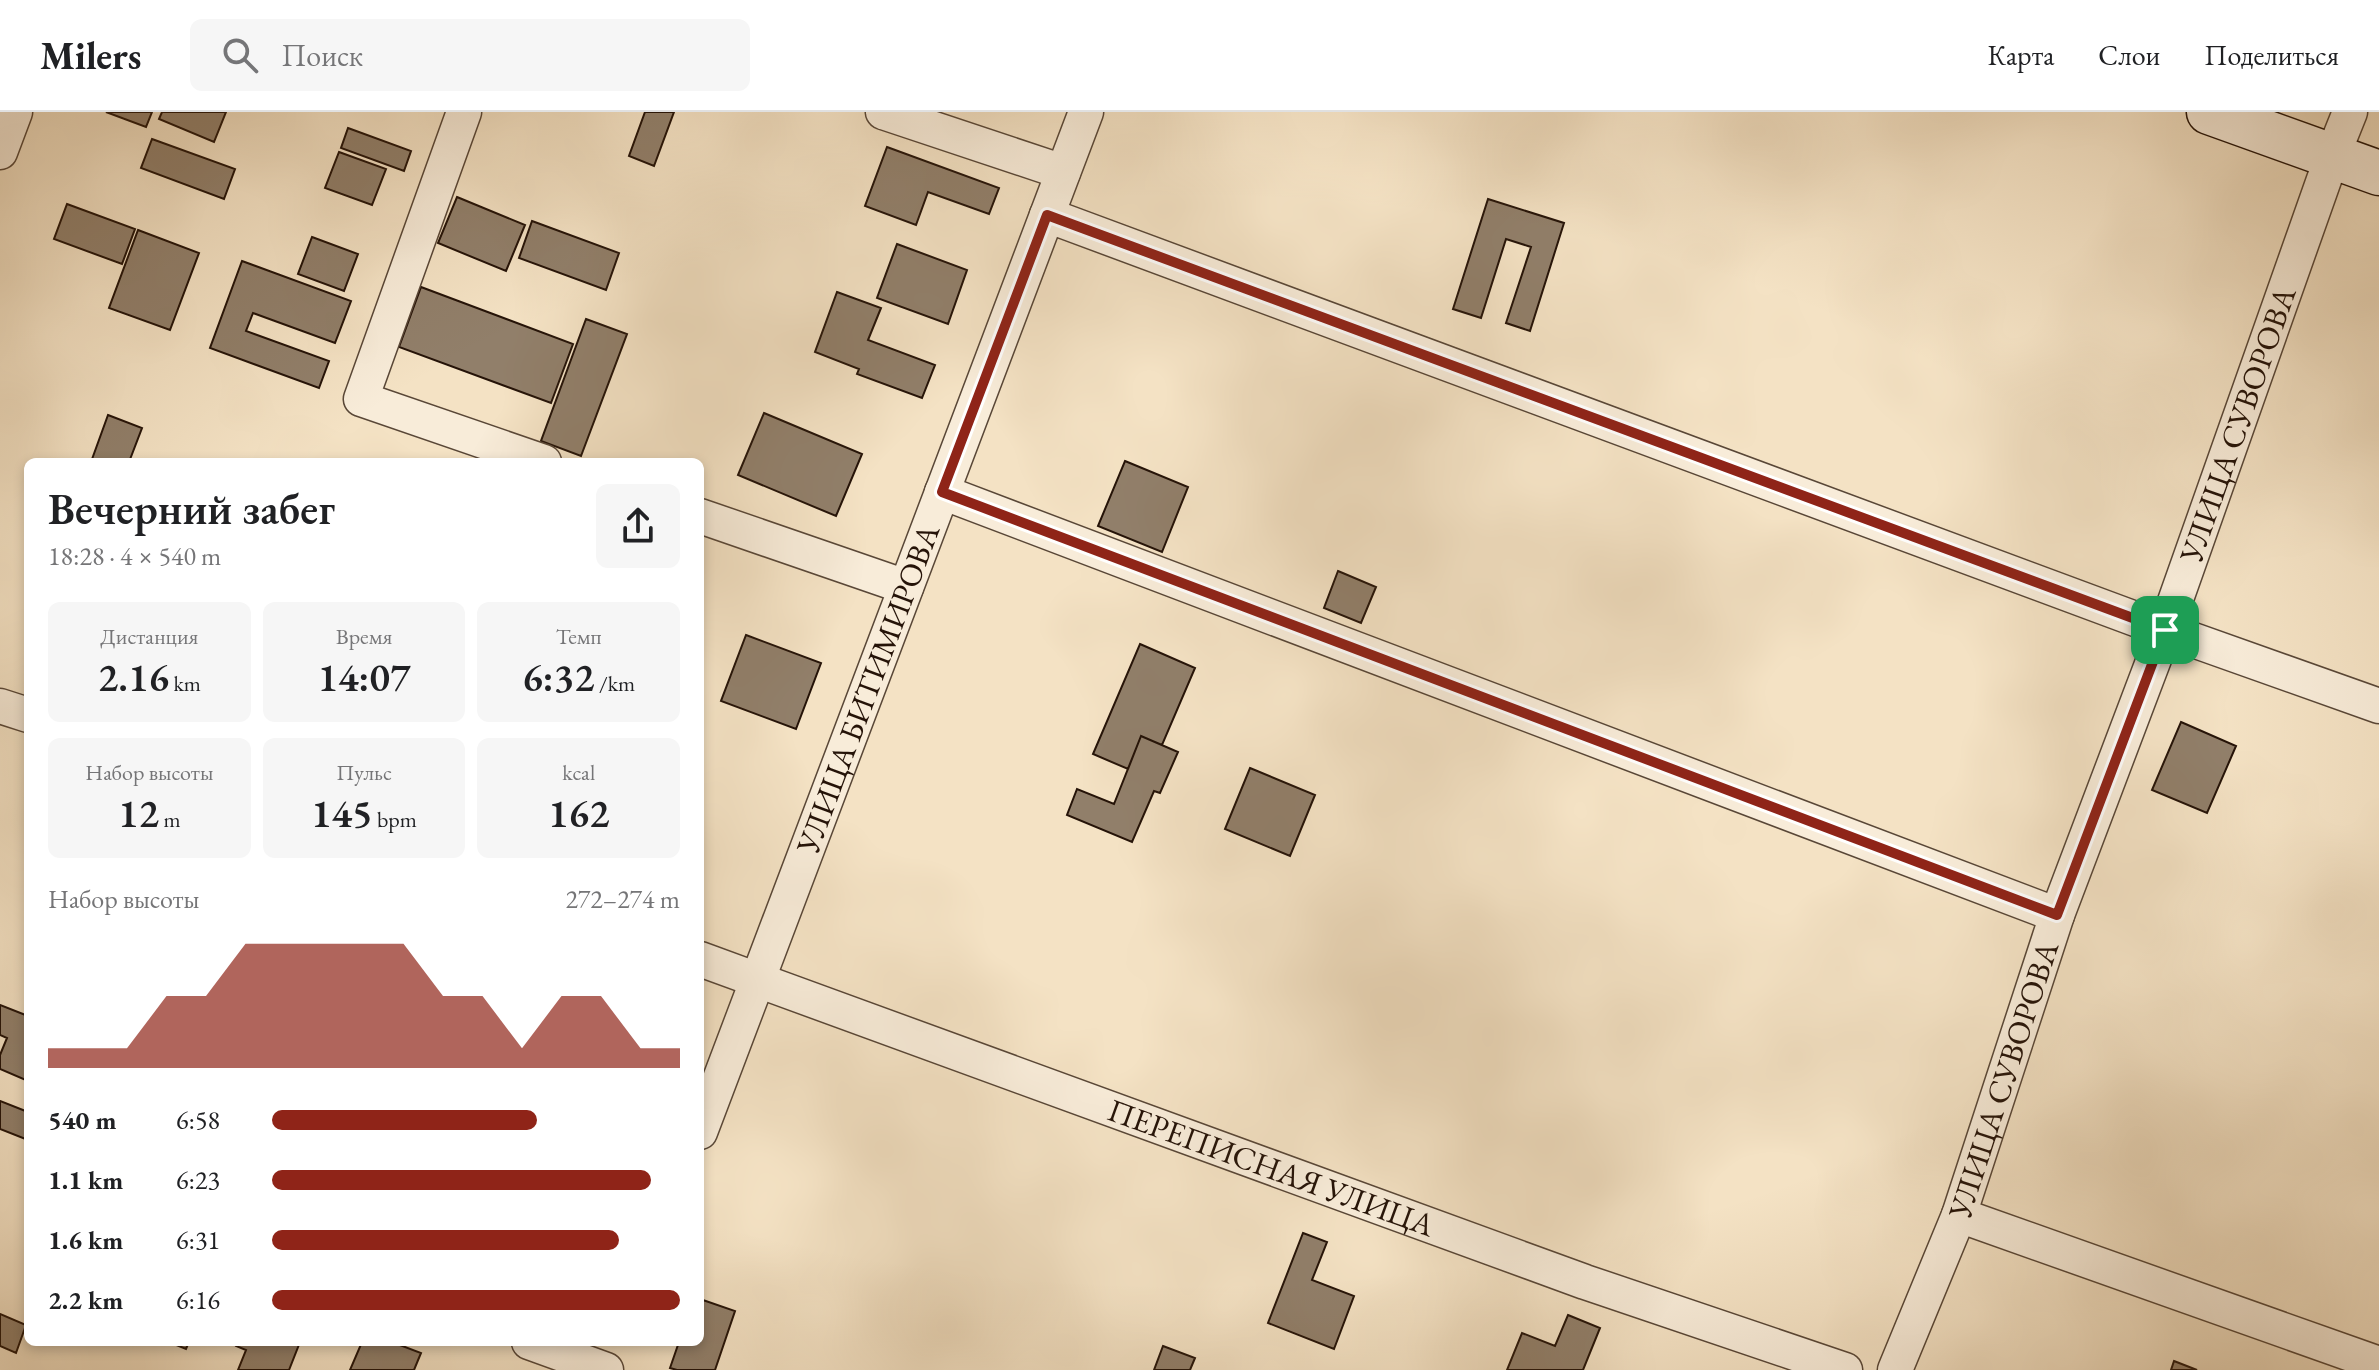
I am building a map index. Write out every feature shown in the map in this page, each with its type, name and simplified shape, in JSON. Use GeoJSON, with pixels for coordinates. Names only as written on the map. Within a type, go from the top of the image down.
{"type":"FeatureCollection","features":[{"type":"Feature","properties":{"kind":"street"},"geometry":{"type":"LineString","coordinates":[[0,152],[15,112]]}},
{"type":"Feature","properties":{"kind":"street"},"geometry":{"type":"LineString","coordinates":[[464,112],[361,399],[532,458]]}},
{"type":"Feature","properties":{"kind":"street"},"geometry":{"type":"LineString","coordinates":[[883,112],[1063,172]]}},
{"type":"Feature","properties":{"kind":"street","name":"УЛИЦА БИТИМИРОВА"},"geometry":{"type":"LineString","coordinates":[[704,1121],[1086,112]]}},
{"type":"Feature","properties":{"kind":"street"},"geometry":{"type":"LineString","coordinates":[[2209,112],[2379,173]]}},
{"type":"Feature","properties":{"kind":"street","name":"УЛИЦА СУВОРОВА"},"geometry":{"type":"LineString","coordinates":[[1895,1370],[1959,1215],[2057,915],[2165,630],[2350,112]]}},
{"type":"Feature","properties":{"kind":"street"},"geometry":{"type":"LineString","coordinates":[[1047,215],[2165,630],[2379,706]]}},
{"type":"Feature","properties":{"kind":"street"},"geometry":{"type":"LineString","coordinates":[[942,492],[2057,915]]}},
{"type":"Feature","properties":{"kind":"street"},"geometry":{"type":"LineString","coordinates":[[704,517],[906,587]]}},
{"type":"Feature","properties":{"kind":"street"},"geometry":{"type":"LineString","coordinates":[[0,706],[24,714]]}},
{"type":"Feature","properties":{"kind":"street","name":"ПЕРЕПИСНАЯ УЛИЦА"},"geometry":{"type":"LineString","coordinates":[[704,960],[1585,1282],[1845,1370]]}},
{"type":"Feature","properties":{"kind":"street"},"geometry":{"type":"LineString","coordinates":[[1959,1215],[2379,1364]]}},
{"type":"Feature","properties":{"kind":"street"},"geometry":{"type":"LineString","coordinates":[[540,1346],[608,1370],[619,1346]]}},
{"type":"Feature","properties":{"kind":"building"},"geometry":{"type":"Polygon","coordinates":[[[106,112],[152,112],[146,127],[106,112]]]}},
{"type":"Feature","properties":{"kind":"building"},"geometry":{"type":"Polygon","coordinates":[[[162,112],[226,112],[214,142],[159,119],[162,112]]]}},
{"type":"Feature","properties":{"kind":"building"},"geometry":{"type":"Polygon","coordinates":[[[645,112],[674,112],[654,166],[629,156],[645,112]]]}},
{"type":"Feature","properties":{"kind":"building"},"geometry":{"type":"Polygon","coordinates":[[[348,128],[411,151],[404,171],[341,148],[348,128]]]}},
{"type":"Feature","properties":{"kind":"building"},"geometry":{"type":"Polygon","coordinates":[[[152,139],[235,169],[224,199],[141,168],[152,139]]]}},
{"type":"Feature","properties":{"kind":"building"},"geometry":{"type":"Polygon","coordinates":[[[887,147],[999,188],[989,214],[928,192],[916,225],[865,206],[887,147]]]}},
{"type":"Feature","properties":{"kind":"building"},"geometry":{"type":"Polygon","coordinates":[[[339,152],[386,169],[372,205],[325,188],[339,152]]]}},
{"type":"Feature","properties":{"kind":"building"},"geometry":{"type":"Polygon","coordinates":[[[457,197],[525,225],[506,271],[438,243],[457,197]]]}},
{"type":"Feature","properties":{"kind":"building"},"geometry":{"type":"Polygon","coordinates":[[[1488,199],[1564,223],[1530,331],[1506,323],[1531,247],[1506,239],[1481,318],[1453,309],[1488,199]]]}},
{"type":"Feature","properties":{"kind":"building"},"geometry":{"type":"Polygon","coordinates":[[[67,204],[135,229],[122,264],[54,239],[67,204]]]}},
{"type":"Feature","properties":{"kind":"building"},"geometry":{"type":"Polygon","coordinates":[[[532,221],[619,253],[606,290],[519,258],[532,221]]]}},
{"type":"Feature","properties":{"kind":"building"},"geometry":{"type":"Polygon","coordinates":[[[138,230],[199,253],[170,330],[109,308],[138,230]]]}},
{"type":"Feature","properties":{"kind":"building"},"geometry":{"type":"Polygon","coordinates":[[[312,237],[358,254],[344,291],[298,274],[312,237]]]}},
{"type":"Feature","properties":{"kind":"building"},"geometry":{"type":"Polygon","coordinates":[[[897,244],[967,270],[948,324],[877,298],[897,244]]]}},
{"type":"Feature","properties":{"kind":"building"},"geometry":{"type":"Polygon","coordinates":[[[242,261],[351,301],[335,343],[253,313],[246,331],[329,361],[319,388],[210,348],[242,261]]]}},
{"type":"Feature","properties":{"kind":"building"},"geometry":{"type":"Polygon","coordinates":[[[421,287],[573,344],[551,403],[399,347],[421,287]]]}},
{"type":"Feature","properties":{"kind":"building"},"geometry":{"type":"Polygon","coordinates":[[[837,292],[881,308],[868,340],[935,365],[922,398],[857,374],[859,369],[815,352],[837,292]]]}},
{"type":"Feature","properties":{"kind":"building"},"geometry":{"type":"Polygon","coordinates":[[[586,319],[627,334],[581,456],[541,441],[586,319]]]}},
{"type":"Feature","properties":{"kind":"building"},"geometry":{"type":"Polygon","coordinates":[[[764,413],[862,454],[836,516],[738,475],[764,413]]]}},
{"type":"Feature","properties":{"kind":"building"},"geometry":{"type":"Polygon","coordinates":[[[108,415],[142,428],[131,458],[92,458],[108,415]]]}},
{"type":"Feature","properties":{"kind":"building"},"geometry":{"type":"Polygon","coordinates":[[[1125,461],[1188,487],[1162,552],[1098,526],[1125,461]]]}},
{"type":"Feature","properties":{"kind":"building"},"geometry":{"type":"Polygon","coordinates":[[[1338,571],[1376,587],[1361,623],[1324,608],[1338,571]]]}},
{"type":"Feature","properties":{"kind":"building"},"geometry":{"type":"Polygon","coordinates":[[[746,635],[821,663],[796,729],[721,701],[746,635]]]}},
{"type":"Feature","properties":{"kind":"building"},"geometry":{"type":"Polygon","coordinates":[[[1140,644],[1195,668],[1162,745],[1141,736],[1128,769],[1093,754],[1140,644]]]}},
{"type":"Feature","properties":{"kind":"building"},"geometry":{"type":"Polygon","coordinates":[[[2181,722],[2236,746],[2207,813],[2152,790],[2181,722]]]}},
{"type":"Feature","properties":{"kind":"building"},"geometry":{"type":"Polygon","coordinates":[[[1141,736],[1178,752],[1160,793],[1154,791],[1132,842],[1067,815],[1077,789],[1114,804],[1141,736]]]}},
{"type":"Feature","properties":{"kind":"building"},"geometry":{"type":"Polygon","coordinates":[[[1250,768],[1315,795],[1290,856],[1225,829],[1250,768]]]}},
{"type":"Feature","properties":{"kind":"building"},"geometry":{"type":"Polygon","coordinates":[[[0,1005],[24,1014],[24,1079],[0,1069],[0,1055],[7,1038],[0,1035],[0,1005]]]}},
{"type":"Feature","properties":{"kind":"building"},"geometry":{"type":"Polygon","coordinates":[[[0,1101],[24,1110],[24,1138],[0,1129],[0,1101]]]}},
{"type":"Feature","properties":{"kind":"building"},"geometry":{"type":"Polygon","coordinates":[[[1303,1233],[1327,1242],[1312,1280],[1354,1296],[1334,1349],[1268,1323],[1303,1233]]]}},
{"type":"Feature","properties":{"kind":"building"},"geometry":{"type":"Polygon","coordinates":[[[704,1300],[735,1311],[715,1370],[670,1368],[678,1346],[704,1346],[704,1300]]]}},
{"type":"Feature","properties":{"kind":"building"},"geometry":{"type":"Polygon","coordinates":[[[0,1314],[24,1324],[16,1353],[0,1346],[0,1314]]]}},
{"type":"Feature","properties":{"kind":"building"},"geometry":{"type":"Polygon","coordinates":[[[1568,1315],[1600,1328],[1583,1370],[1507,1370],[1522,1333],[1555,1346],[1568,1315]]]}},
{"type":"Feature","properties":{"kind":"building"},"geometry":{"type":"Polygon","coordinates":[[[236,1346],[298,1346],[289,1370],[238,1370],[246,1350],[236,1346]]]}},
{"type":"Feature","properties":{"kind":"building"},"geometry":{"type":"Polygon","coordinates":[[[360,1346],[403,1346],[421,1353],[414,1370],[350,1370],[360,1346]]]}},
{"type":"Feature","properties":{"kind":"building"},"geometry":{"type":"Polygon","coordinates":[[[1163,1346],[1195,1358],[1190,1370],[1154,1370],[1163,1346]]]}},
{"type":"Feature","properties":{"kind":"building"},"geometry":{"type":"Polygon","coordinates":[[[2174,1361],[2197,1370],[2171,1370],[2174,1361]]]}},
{"type":"Feature","properties":{"kind":"route"},"geometry":{"type":"LineString","coordinates":[[1047,215],[2165,630],[2057,915],[942,492],[1047,215]]}}]}
